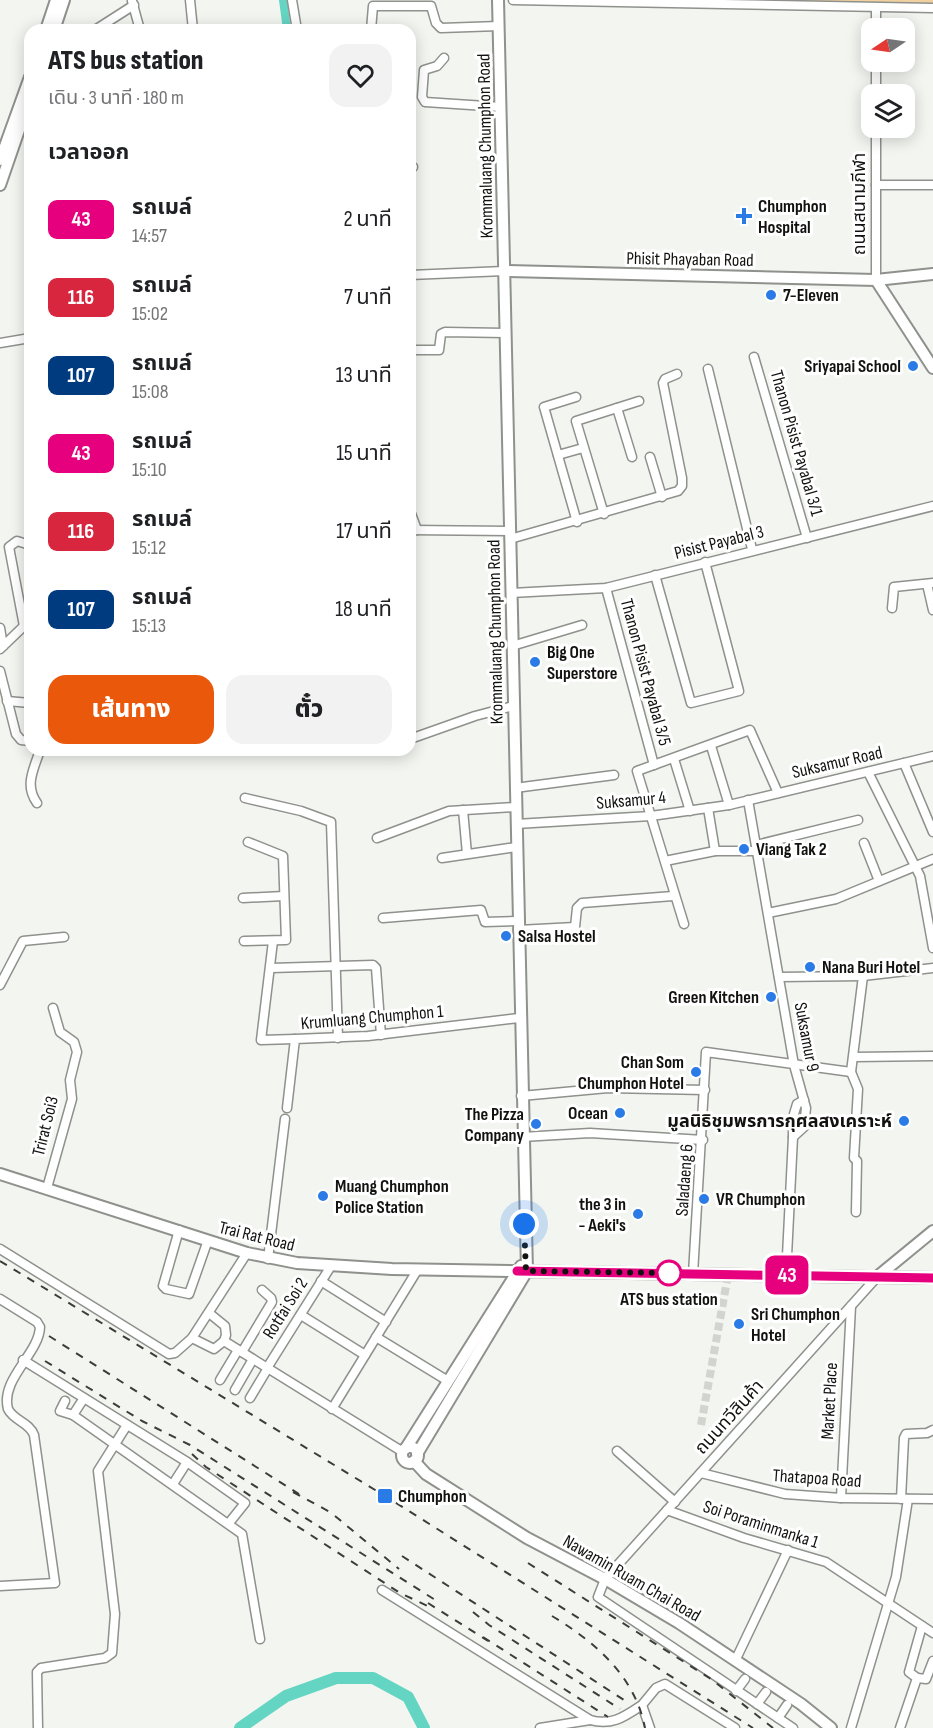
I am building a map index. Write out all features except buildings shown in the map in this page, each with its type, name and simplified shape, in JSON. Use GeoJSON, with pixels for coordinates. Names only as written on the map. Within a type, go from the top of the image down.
{"type":"FeatureCollection","features":[{"type":"Feature","properties":{"kind":"street"},"geometry":{"type":"LineString","coordinates":[[48,24],[56,0]]}},
{"type":"Feature","properties":{"kind":"street"},"geometry":{"type":"LineString","coordinates":[[56,24],[64,0]]}},
{"type":"Feature","properties":{"kind":"street"},"geometry":{"type":"LineString","coordinates":[[190,0],[192,24]]}},
{"type":"Feature","properties":{"kind":"street"},"geometry":{"type":"LineString","coordinates":[[292,0],[296,24]]}},
{"type":"Feature","properties":{"kind":"street","name":"Krommaluang Chumphon Road"},"geometry":{"type":"LineString","coordinates":[[498,0],[523,1268]]}},
{"type":"Feature","properties":{"kind":"street"},"geometry":{"type":"LineString","coordinates":[[513,0],[933,8]]}},
{"type":"Feature","properties":{"kind":"street"},"geometry":{"type":"LineString","coordinates":[[103,24],[133,3],[138,24]]}},
{"type":"Feature","properties":{"kind":"street"},"geometry":{"type":"LineString","coordinates":[[372,24],[373,6],[431,6],[436,23],[441,28],[499,26]]}},
{"type":"Feature","properties":{"kind":"street"},"geometry":{"type":"LineString","coordinates":[[876,8],[876,18]]}},
{"type":"Feature","properties":{"kind":"street"},"geometry":{"type":"LineString","coordinates":[[444,58],[437,66],[424,70],[422,97],[425,102],[501,107]]}},
{"type":"Feature","properties":{"kind":"street"},"geometry":{"type":"LineString","coordinates":[[0,160],[24,94]]}},
{"type":"Feature","properties":{"kind":"street"},"geometry":{"type":"LineString","coordinates":[[0,185],[24,115]]}},
{"type":"Feature","properties":{"kind":"street","name":"ถนนสนามกีฬา"},"geometry":{"type":"LineString","coordinates":[[876,138],[876,280]]}},
{"type":"Feature","properties":{"kind":"street"},"geometry":{"type":"LineString","coordinates":[[876,185],[933,185]]}},
{"type":"Feature","properties":{"kind":"street"},"geometry":{"type":"LineString","coordinates":[[416,275],[504,271]]}},
{"type":"Feature","properties":{"kind":"street","name":"Phisit Phayaban Road"},"geometry":{"type":"LineString","coordinates":[[504,271],[876,280],[933,274]]}},
{"type":"Feature","properties":{"kind":"street"},"geometry":{"type":"LineString","coordinates":[[876,280],[933,368]]}},
{"type":"Feature","properties":{"kind":"street"},"geometry":{"type":"LineString","coordinates":[[416,350],[439,350],[441,334],[445,332],[506,333]]}},
{"type":"Feature","properties":{"kind":"street"},"geometry":{"type":"LineString","coordinates":[[0,344],[24,339]]}},
{"type":"Feature","properties":{"kind":"street","name":"Thanon Pisist Payabal 3/1"},"geometry":{"type":"LineString","coordinates":[[754,357],[807,538]]}},
{"type":"Feature","properties":{"kind":"street"},"geometry":{"type":"LineString","coordinates":[[708,369],[752,549]]}},
{"type":"Feature","properties":{"kind":"street"},"geometry":{"type":"LineString","coordinates":[[416,530],[510,535],[578,522],[678,491],[682,486],[663,383],[665,379],[677,374]]}},
{"type":"Feature","properties":{"kind":"street"},"geometry":{"type":"LineString","coordinates":[[576,397],[544,407],[578,522]]}},
{"type":"Feature","properties":{"kind":"street"},"geometry":{"type":"LineString","coordinates":[[604,514],[576,421],[639,401]]}},
{"type":"Feature","properties":{"kind":"street"},"geometry":{"type":"LineString","coordinates":[[617,408],[632,457]]}},
{"type":"Feature","properties":{"kind":"street"},"geometry":{"type":"LineString","coordinates":[[558,455],[583,448]]}},
{"type":"Feature","properties":{"kind":"street"},"geometry":{"type":"LineString","coordinates":[[650,457],[662,497]]}},
{"type":"Feature","properties":{"kind":"street","name":"Pisist Payabal 3"},"geometry":{"type":"LineString","coordinates":[[511,593],[606,588],[752,549],[807,538],[933,506]]}},
{"type":"Feature","properties":{"kind":"street"},"geometry":{"type":"LineString","coordinates":[[24,543],[17,541],[9,547],[24,613]]}},
{"type":"Feature","properties":{"kind":"street"},"geometry":{"type":"LineString","coordinates":[[655,575],[691,702],[739,691],[705,562]]}},
{"type":"Feature","properties":{"kind":"street"},"geometry":{"type":"LineString","coordinates":[[892,608],[894,587],[930,584],[933,610]]}},
{"type":"Feature","properties":{"kind":"street","name":"Thanon Pisist Payabal 3/5"},"geometry":{"type":"LineString","coordinates":[[606,588],[654,765]]}},
{"type":"Feature","properties":{"kind":"street"},"geometry":{"type":"LineString","coordinates":[[512,646],[582,625]]}},
{"type":"Feature","properties":{"kind":"street"},"geometry":{"type":"LineString","coordinates":[[0,628],[1,648]]}},
{"type":"Feature","properties":{"kind":"street"},"geometry":{"type":"LineString","coordinates":[[1,648],[24,629]]}},
{"type":"Feature","properties":{"kind":"street"},"geometry":{"type":"LineString","coordinates":[[0,671],[17,738],[24,740]]}},
{"type":"Feature","properties":{"kind":"street"},"geometry":{"type":"LineString","coordinates":[[7,701],[24,702]]}},
{"type":"Feature","properties":{"kind":"street"},"geometry":{"type":"LineString","coordinates":[[416,737],[475,716],[513,706]]}},
{"type":"Feature","properties":{"kind":"street"},"geometry":{"type":"LineString","coordinates":[[684,924],[673,896],[665,861],[637,771],[750,730],[778,793]]}},
{"type":"Feature","properties":{"kind":"street"},"geometry":{"type":"LineString","coordinates":[[711,746],[729,806]]}},
{"type":"Feature","properties":{"kind":"street"},"geometry":{"type":"LineString","coordinates":[[37,803],[31,794],[29,785],[38,756]]}},
{"type":"Feature","properties":{"kind":"street","name":"Suksamur Road"},"geometry":{"type":"LineString","coordinates":[[748,800],[933,756]]}},
{"type":"Feature","properties":{"kind":"street"},"geometry":{"type":"LineString","coordinates":[[674,759],[690,811]]}},
{"type":"Feature","properties":{"kind":"street"},"geometry":{"type":"LineString","coordinates":[[904,763],[933,832]]}},
{"type":"Feature","properties":{"kind":"street"},"geometry":{"type":"LineString","coordinates":[[868,772],[922,880],[933,948]]}},
{"type":"Feature","properties":{"kind":"street"},"geometry":{"type":"LineString","coordinates":[[515,789],[614,776]]}},
{"type":"Feature","properties":{"kind":"street"},"geometry":{"type":"LineString","coordinates":[[245,798],[301,811],[331,822],[338,966],[338,1038]]}},
{"type":"Feature","properties":{"kind":"street","name":"Suksamur 4"},"geometry":{"type":"LineString","coordinates":[[516,824],[651,816],[729,806],[748,800]]}},
{"type":"Feature","properties":{"kind":"street","name":"Suksamur 9"},"geometry":{"type":"LineString","coordinates":[[748,800],[794,1065],[804,1100],[804,1127],[793,1137],[786,1275]]}},
{"type":"Feature","properties":{"kind":"street"},"geometry":{"type":"LineString","coordinates":[[377,838],[430,816],[463,810],[515,807]]}},
{"type":"Feature","properties":{"kind":"street"},"geometry":{"type":"LineString","coordinates":[[708,808],[715,851]]}},
{"type":"Feature","properties":{"kind":"street"},"geometry":{"type":"LineString","coordinates":[[463,810],[467,854]]}},
{"type":"Feature","properties":{"kind":"street"},"geometry":{"type":"LineString","coordinates":[[665,861],[715,851],[756,848],[858,820]]}},
{"type":"Feature","properties":{"kind":"street"},"geometry":{"type":"LineString","coordinates":[[244,941],[286,940],[283,856],[248,842]]}},
{"type":"Feature","properties":{"kind":"street"},"geometry":{"type":"LineString","coordinates":[[864,843],[879,881]]}},
{"type":"Feature","properties":{"kind":"street"},"geometry":{"type":"LineString","coordinates":[[442,858],[516,847]]}},
{"type":"Feature","properties":{"kind":"street"},"geometry":{"type":"LineString","coordinates":[[768,913],[836,899],[933,859]]}},
{"type":"Feature","properties":{"kind":"street"},"geometry":{"type":"LineString","coordinates":[[243,898],[284,896]]}},
{"type":"Feature","properties":{"kind":"street"},"geometry":{"type":"LineString","coordinates":[[383,918],[481,910],[485,922],[575,927],[577,908],[582,903],[673,896]]}},
{"type":"Feature","properties":{"kind":"street"},"geometry":{"type":"LineString","coordinates":[[0,985],[23,941],[64,937]]}},
{"type":"Feature","properties":{"kind":"street"},"geometry":{"type":"LineString","coordinates":[[273,941],[261,1040],[295,1039]]}},
{"type":"Feature","properties":{"kind":"street"},"geometry":{"type":"LineString","coordinates":[[271,968],[373,964],[376,968],[381,1035]]}},
{"type":"Feature","properties":{"kind":"street"},"geometry":{"type":"LineString","coordinates":[[779,977],[863,976],[933,968]]}},
{"type":"Feature","properties":{"kind":"street"},"geometry":{"type":"LineString","coordinates":[[856,1212],[857,1161],[854,1158],[858,1089],[851,1072],[863,976]]}},
{"type":"Feature","properties":{"kind":"street","name":"Trirat Soi3"},"geometry":{"type":"LineString","coordinates":[[47,1188],[72,1099],[70,1080],[77,1052],[74,1042],[60,1032],[53,1008]]}},
{"type":"Feature","properties":{"kind":"street","name":"Krumluang Chumphon 1"},"geometry":{"type":"LineString","coordinates":[[287,1108],[295,1039],[381,1035],[519,1018]]}},
{"type":"Feature","properties":{"kind":"street","name":"Saladaeng 6"},"geometry":{"type":"LineString","coordinates":[[693,1274],[703,1140],[706,1052],[794,1065]]}},
{"type":"Feature","properties":{"kind":"street"},"geometry":{"type":"LineString","coordinates":[[854,1057],[933,1056]]}},
{"type":"Feature","properties":{"kind":"street"},"geometry":{"type":"LineString","coordinates":[[794,1065],[851,1072]]}},
{"type":"Feature","properties":{"kind":"street"},"geometry":{"type":"LineString","coordinates":[[521,1096],[608,1088],[705,1090]]}},
{"type":"Feature","properties":{"kind":"street"},"geometry":{"type":"LineString","coordinates":[[793,1137],[797,1104],[804,1100]]}},
{"type":"Feature","properties":{"kind":"street"},"geometry":{"type":"LineString","coordinates":[[268,1258],[285,1119]]}},
{"type":"Feature","properties":{"kind":"street"},"geometry":{"type":"LineString","coordinates":[[522,1137],[590,1133],[703,1140]]}},
{"type":"Feature","properties":{"kind":"street","name":"Trai Rat Road"},"geometry":{"type":"LineString","coordinates":[[0,1174],[247,1253],[331,1266],[418,1269],[523,1268],[693,1274],[933,1278]]}},
{"type":"Feature","properties":{"kind":"street"},"geometry":{"type":"LineString","coordinates":[[179,1230],[163,1286],[166,1289],[189,1294],[208,1240]]}},
{"type":"Feature","properties":{"kind":"street"},"geometry":{"type":"LineString","coordinates":[[877,1277],[933,1231]]}},
{"type":"Feature","properties":{"kind":"street"},"geometry":{"type":"LineString","coordinates":[[0,1249],[169,1354],[175,1353],[192,1338],[247,1253]]}},
{"type":"Feature","properties":{"kind":"street","name":"Rotfai Soi 2"},"geometry":{"type":"LineString","coordinates":[[250,1398],[331,1266]]}},
{"type":"Feature","properties":{"kind":"street"},"geometry":{"type":"LineString","coordinates":[[224,1341],[332,1409],[404,1450],[452,1384],[523,1268]]}},
{"type":"Feature","properties":{"kind":"street"},"geometry":{"type":"LineString","coordinates":[[332,1409],[418,1269]]}},
{"type":"Feature","properties":{"kind":"street","name":"ถนนทวีสินค้า"},"geometry":{"type":"LineString","coordinates":[[605,1579],[877,1277]]}},
{"type":"Feature","properties":{"kind":"street"},"geometry":{"type":"LineString","coordinates":[[321,1281],[386,1322]]}},
{"type":"Feature","properties":{"kind":"street"},"geometry":{"type":"LineString","coordinates":[[220,1380],[272,1302],[262,1290]]}},
{"type":"Feature","properties":{"kind":"street"},"geometry":{"type":"LineString","coordinates":[[0,1299],[37,1322],[40,1328],[38,1339],[9,1383],[6,1404],[12,1414],[30,1427],[34,1435],[55,1583],[0,1586]]}},
{"type":"Feature","properties":{"kind":"street","name":"Market Place"},"geometry":{"type":"LineString","coordinates":[[841,1498],[851,1306]]}},
{"type":"Feature","properties":{"kind":"street"},"geometry":{"type":"LineString","coordinates":[[192,1338],[210,1349],[224,1341],[225,1326],[209,1313]]}},
{"type":"Feature","properties":{"kind":"street"},"geometry":{"type":"LineString","coordinates":[[300,1315],[365,1355]]}},
{"type":"Feature","properties":{"kind":"street"},"geometry":{"type":"LineString","coordinates":[[376,1337],[452,1384]]}},
{"type":"Feature","properties":{"kind":"street"},"geometry":{"type":"LineString","coordinates":[[235,1390],[253,1359]]}},
{"type":"Feature","properties":{"kind":"street"},"geometry":{"type":"LineString","coordinates":[[23,1360],[187,1462],[245,1503],[229,1523]]}},
{"type":"Feature","properties":{"kind":"street"},"geometry":{"type":"LineString","coordinates":[[416,1457],[452,1384]]}},
{"type":"Feature","properties":{"kind":"street"},"geometry":{"type":"LineString","coordinates":[[73,1415],[84,1398]]}},
{"type":"Feature","properties":{"kind":"street"},"geometry":{"type":"LineString","coordinates":[[65,1401],[60,1411],[73,1415],[115,1443],[238,1530],[245,1544],[261,1639]]}},
{"type":"Feature","properties":{"kind":"street"},"geometry":{"type":"LineString","coordinates":[[38,1728],[37,1672],[41,1668],[105,1658],[112,1653],[115,1614],[97,1481],[100,1465],[127,1425]]}},
{"type":"Feature","properties":{"kind":"street"},"geometry":{"type":"LineString","coordinates":[[851,1728],[889,1605],[905,1528],[903,1438],[906,1434],[927,1433],[933,1430]]}},
{"type":"Feature","properties":{"kind":"street","name":"Nawamin Ruam Chai Road"},"geometry":{"type":"LineString","coordinates":[[404,1450],[413,1448],[426,1474],[527,1538],[605,1579],[736,1659],[831,1728]]}},
{"type":"Feature","properties":{"kind":"street"},"geometry":{"type":"LineString","coordinates":[[617,1451],[675,1502]]}},
{"type":"Feature","properties":{"kind":"street"},"geometry":{"type":"LineString","coordinates":[[173,1484],[187,1462]]}},
{"type":"Feature","properties":{"kind":"street","name":"Thatapoa Road"},"geometry":{"type":"LineString","coordinates":[[701,1473],[772,1492],[841,1498],[933,1499]]}},
{"type":"Feature","properties":{"kind":"street","name":"Soi Poraminmanka 1"},"geometry":{"type":"LineString","coordinates":[[667,1510],[826,1562],[933,1633]]}},
{"type":"Feature","properties":{"kind":"street"},"geometry":{"type":"LineString","coordinates":[[736,1659],[788,1550]]}},
{"type":"Feature","properties":{"kind":"street"},"geometry":{"type":"LineString","coordinates":[[605,1579],[598,1597],[793,1728]]}},
{"type":"Feature","properties":{"kind":"street"},"geometry":{"type":"LineString","coordinates":[[382,1590],[590,1720]]}},
{"type":"Feature","properties":{"kind":"street"},"geometry":{"type":"LineString","coordinates":[[922,1626],[909,1672],[917,1678],[926,1679],[933,1661]]}},
{"type":"Feature","properties":{"kind":"street"},"geometry":{"type":"LineString","coordinates":[[900,1728],[917,1678]]}},
{"type":"Feature","properties":{"kind":"street"},"geometry":{"type":"LineString","coordinates":[[736,1691],[745,1679]]}},
{"type":"Feature","properties":{"kind":"street"},"geometry":{"type":"LineString","coordinates":[[540,1728],[590,1720],[610,1723],[630,1714],[642,1705],[656,1688],[666,1684],[735,1728]]}},
{"type":"Feature","properties":{"kind":"street"},"geometry":{"type":"LineString","coordinates":[[757,1704],[766,1692]]}},
{"type":"Feature","properties":{"kind":"street"},"geometry":{"type":"LineString","coordinates":[[642,1705],[650,1728]]}},
{"type":"Feature","properties":{"kind":"street"},"geometry":{"type":"LineString","coordinates":[[778,1718],[787,1706]]}},
{"type":"Feature","properties":{"kind":"street"},"geometry":{"type":"LineString","coordinates":[[570,1722],[575,1712]]}},
{"type":"Feature","properties":{"kind":"shaded area"},"geometry":{"type":"Polygon","coordinates":[[[513,0],[933,0],[933,7],[513,0]]]}},
{"type":"Feature","properties":{"kind":"waterway"},"geometry":{"type":"LineString","coordinates":[[283,0],[286,24]]}},
{"type":"Feature","properties":{"kind":"waterway"},"geometry":{"type":"LineString","coordinates":[[240,1728],[286,1696],[336,1678],[373,1678],[408,1697],[424,1728]]}},
{"type":"Feature","properties":{"kind":"tunnel"},"geometry":{"type":"LineString","coordinates":[[701,1425],[728,1275]]}},
{"type":"Feature","properties":{"kind":"railway"},"geometry":{"type":"LineString","coordinates":[[0,1261],[385,1496],[753,1728]]}},
{"type":"Feature","properties":{"kind":"railway"},"geometry":{"type":"LineString","coordinates":[[49,1336],[299,1494]]}},
{"type":"Feature","properties":{"kind":"railway"},"geometry":{"type":"LineString","coordinates":[[45,1361],[142,1421],[190,1445],[440,1603]]}},
{"type":"Feature","properties":{"kind":"railway"},"geometry":{"type":"LineString","coordinates":[[192,1454],[206,1467],[400,1593],[434,1609]]}},
{"type":"Feature","properties":{"kind":"railway"},"geometry":{"type":"LineString","coordinates":[[293,1492],[330,1512]]}},
{"type":"Feature","properties":{"kind":"railway"},"geometry":{"type":"LineString","coordinates":[[335,1516],[399,1569]]}},
{"type":"Feature","properties":{"kind":"railway"},"geometry":{"type":"LineString","coordinates":[[402,1556],[627,1702]]}},
{"type":"Feature","properties":{"kind":"railway"},"geometry":{"type":"LineString","coordinates":[[528,1563],[711,1679],[773,1728]]}},
{"type":"Feature","properties":{"kind":"railway"},"geometry":{"type":"LineString","coordinates":[[428,1603],[488,1641]]}},
{"type":"Feature","properties":{"kind":"railway"},"geometry":{"type":"LineString","coordinates":[[473,1612],[489,1625],[620,1709]]}},
{"type":"Feature","properties":{"kind":"railway"},"geometry":{"type":"LineString","coordinates":[[552,1616],[583,1637],[611,1662],[632,1692],[645,1728]]}},
{"type":"Feature","properties":{"kind":"railway"},"geometry":{"type":"LineString","coordinates":[[483,1637],[608,1717]]}},
{"type":"Feature","properties":{"kind":"bus line","name":"43"},"geometry":{"type":"LineString","coordinates":[[517,1271],[933,1278]]}},
{"type":"Feature","properties":{"kind":"place","name":"Chumphon Hospital"},"geometry":{"type":"Point","coordinates":[744,216]}},
{"type":"Feature","properties":{"kind":"place","name":"7-Eleven"},"geometry":{"type":"Point","coordinates":[771,295]}},
{"type":"Feature","properties":{"kind":"place","name":"Sriyapai School"},"geometry":{"type":"Point","coordinates":[913,366]}},
{"type":"Feature","properties":{"kind":"place","name":"Big One Superstore"},"geometry":{"type":"Point","coordinates":[535,662]}},
{"type":"Feature","properties":{"kind":"place","name":"Viang Tak 2"},"geometry":{"type":"Point","coordinates":[744,849]}},
{"type":"Feature","properties":{"kind":"place","name":"Salsa Hostel"},"geometry":{"type":"Point","coordinates":[506,936]}},
{"type":"Feature","properties":{"kind":"place","name":"Nana Buri Hotel"},"geometry":{"type":"Point","coordinates":[810,967]}},
{"type":"Feature","properties":{"kind":"place","name":"Green Kitchen"},"geometry":{"type":"Point","coordinates":[771,997]}},
{"type":"Feature","properties":{"kind":"place","name":"Chan Som Chumphon Hotel"},"geometry":{"type":"Point","coordinates":[696,1072]}},
{"type":"Feature","properties":{"kind":"place","name":"Ocean"},"geometry":{"type":"Point","coordinates":[620,1113]}},
{"type":"Feature","properties":{"kind":"place","name":"มูลนิธิชุมพรการกุศลสงเคราะห์"},"geometry":{"type":"Point","coordinates":[904,1121]}},
{"type":"Feature","properties":{"kind":"place","name":"The Pizza Company"},"geometry":{"type":"Point","coordinates":[536,1124]}},
{"type":"Feature","properties":{"kind":"place","name":"Muang Chumphon Police Station"},"geometry":{"type":"Point","coordinates":[323,1196]}},
{"type":"Feature","properties":{"kind":"place","name":"VR Chumphon"},"geometry":{"type":"Point","coordinates":[704,1199]}},
{"type":"Feature","properties":{"kind":"place","name":"the 3 in - Aeki's"},"geometry":{"type":"Point","coordinates":[638,1214]}},
{"type":"Feature","properties":{"kind":"place","name":"ATS bus station"},"geometry":{"type":"Point","coordinates":[669,1273]}},
{"type":"Feature","properties":{"kind":"place","name":"Sri Chumphon Hotel"},"geometry":{"type":"Point","coordinates":[739,1324]}},
{"type":"Feature","properties":{"kind":"place","name":"Chumphon"},"geometry":{"type":"Point","coordinates":[385,1496]}},
{"type":"Feature","properties":{"kind":"route"},"geometry":{"type":"LineString","coordinates":[[524,1224],[526,1271],[669,1273]]}}]}
